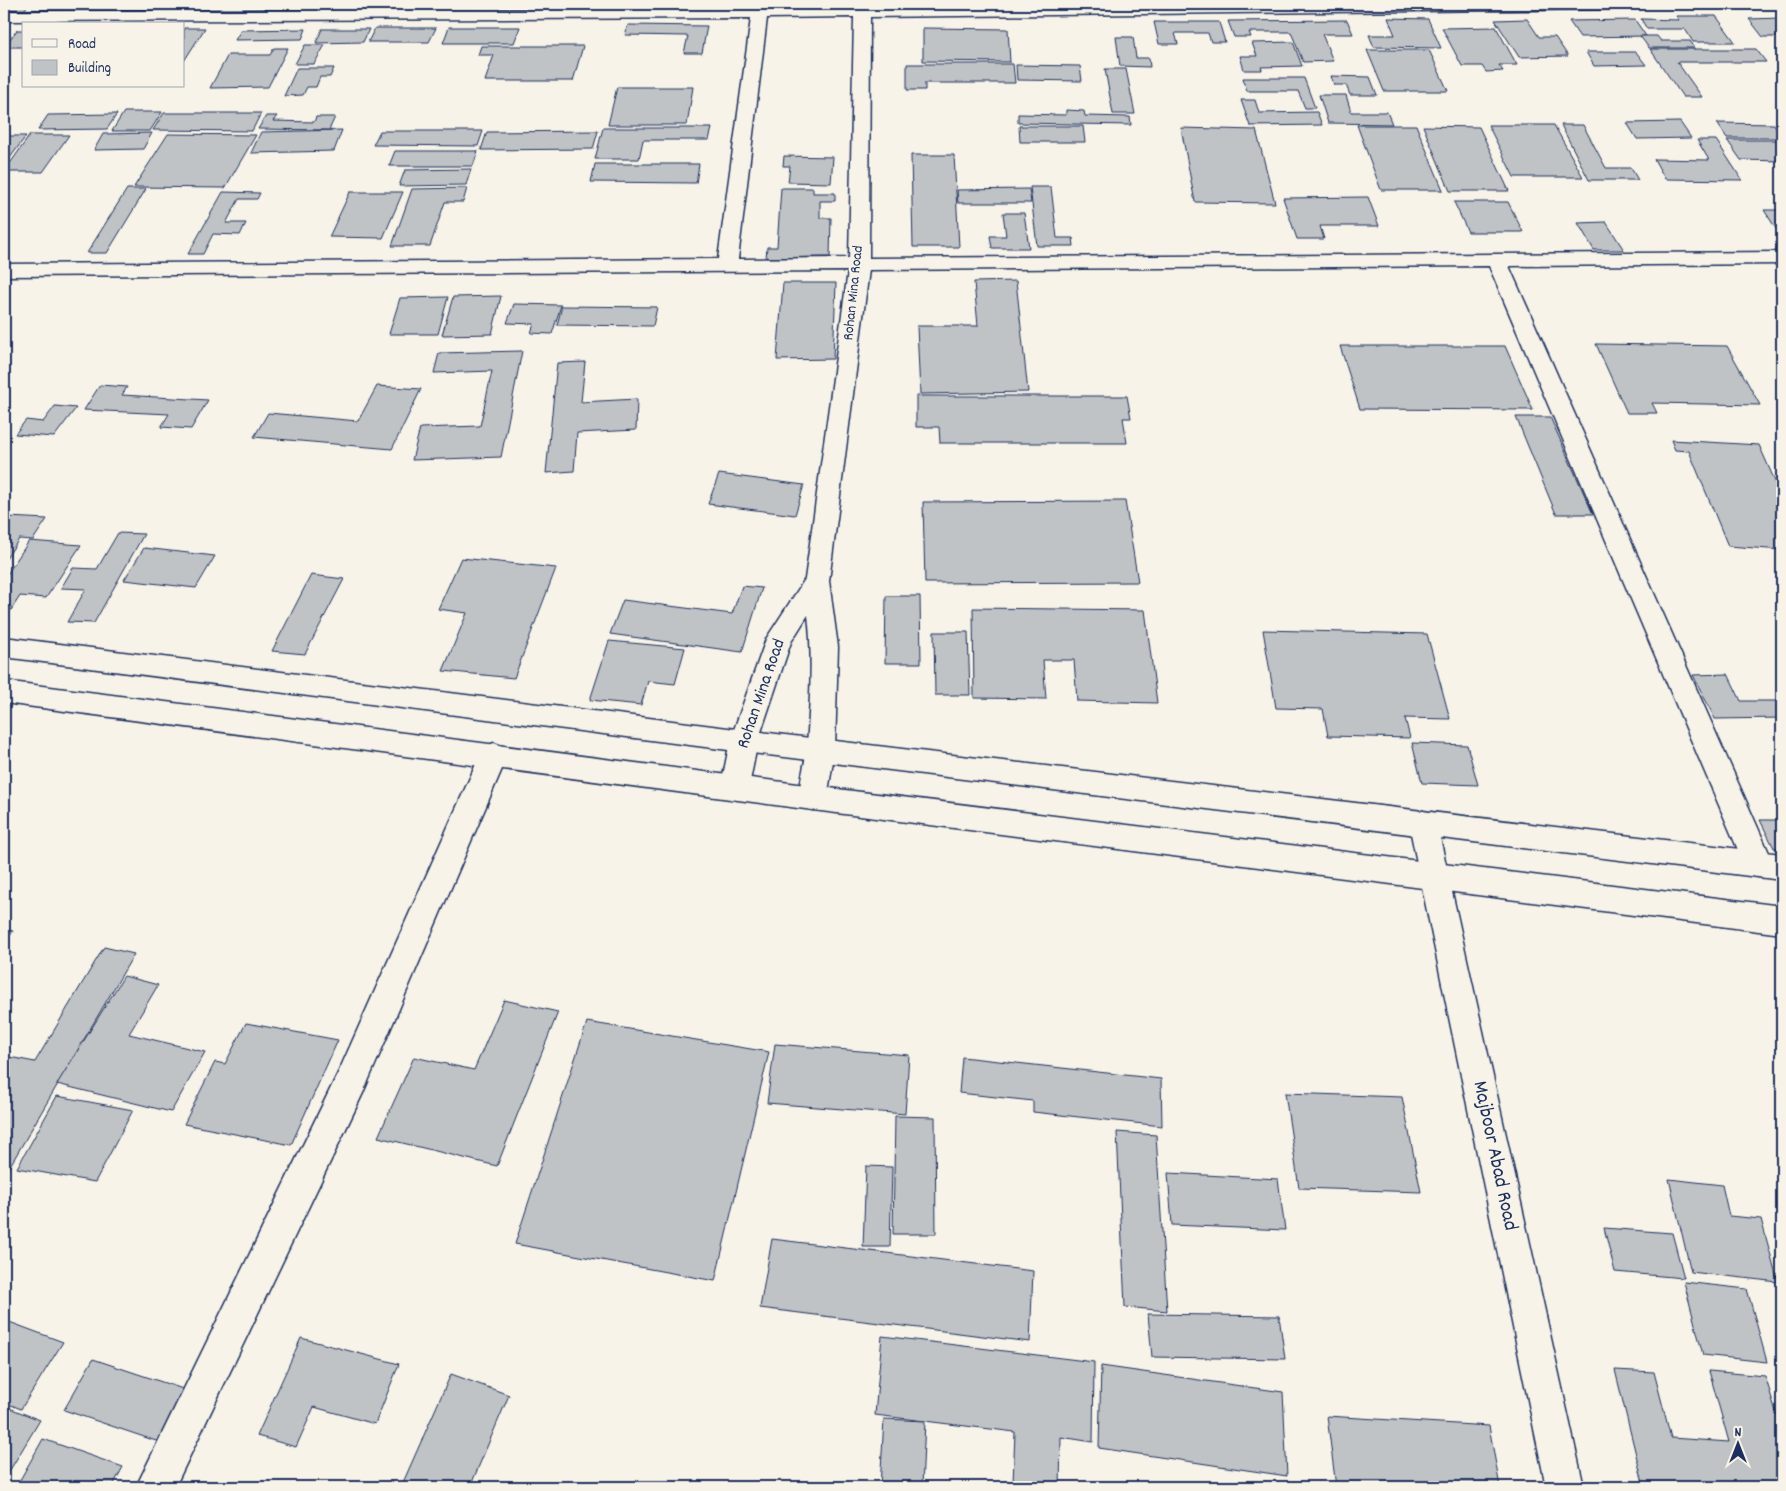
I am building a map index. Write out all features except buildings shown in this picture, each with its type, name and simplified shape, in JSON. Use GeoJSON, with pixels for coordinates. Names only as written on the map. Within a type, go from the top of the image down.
{"type":"FeatureCollection","features":[{"type":"Feature","properties":{"kind":"street"},"geometry":{"type":"LineString","coordinates":[[4,16],[862,7],[1609,4]]}},
{"type":"Feature","properties":{"kind":"street","name":"Rohan Mina Road"},"geometry":{"type":"LineString","coordinates":[[813,798],[821,749],[824,647],[817,581],[860,266],[862,7]]}},
{"type":"Feature","properties":{"kind":"street"},"geometry":{"type":"LineString","coordinates":[[727,266],[760,8]]}},
{"type":"Feature","properties":{"kind":"street"},"geometry":{"type":"LineString","coordinates":[[4,270],[860,266],[1782,258]]}},
{"type":"Feature","properties":{"kind":"street"},"geometry":{"type":"LineString","coordinates":[[1496,260],[1770,866]]}},
{"type":"Feature","properties":{"kind":"street","name":"Rohan Mina Road"},"geometry":{"type":"LineString","coordinates":[[735,786],[744,741],[779,639],[817,581]]}},
{"type":"Feature","properties":{"kind":"street"},"geometry":{"type":"LineString","coordinates":[[4,647],[744,741],[1770,866]]}},
{"type":"Feature","properties":{"kind":"street"},"geometry":{"type":"LineString","coordinates":[[4,692],[735,786],[813,798],[1782,920]]}},
{"type":"Feature","properties":{"kind":"street"},"geometry":{"type":"LineString","coordinates":[[155,1487],[352,1082],[494,755]]}},
{"type":"Feature","properties":{"kind":"street","name":"Majboor Abad Road"},"geometry":{"type":"LineString","coordinates":[[1424,824],[1565,1487]]}}]}
